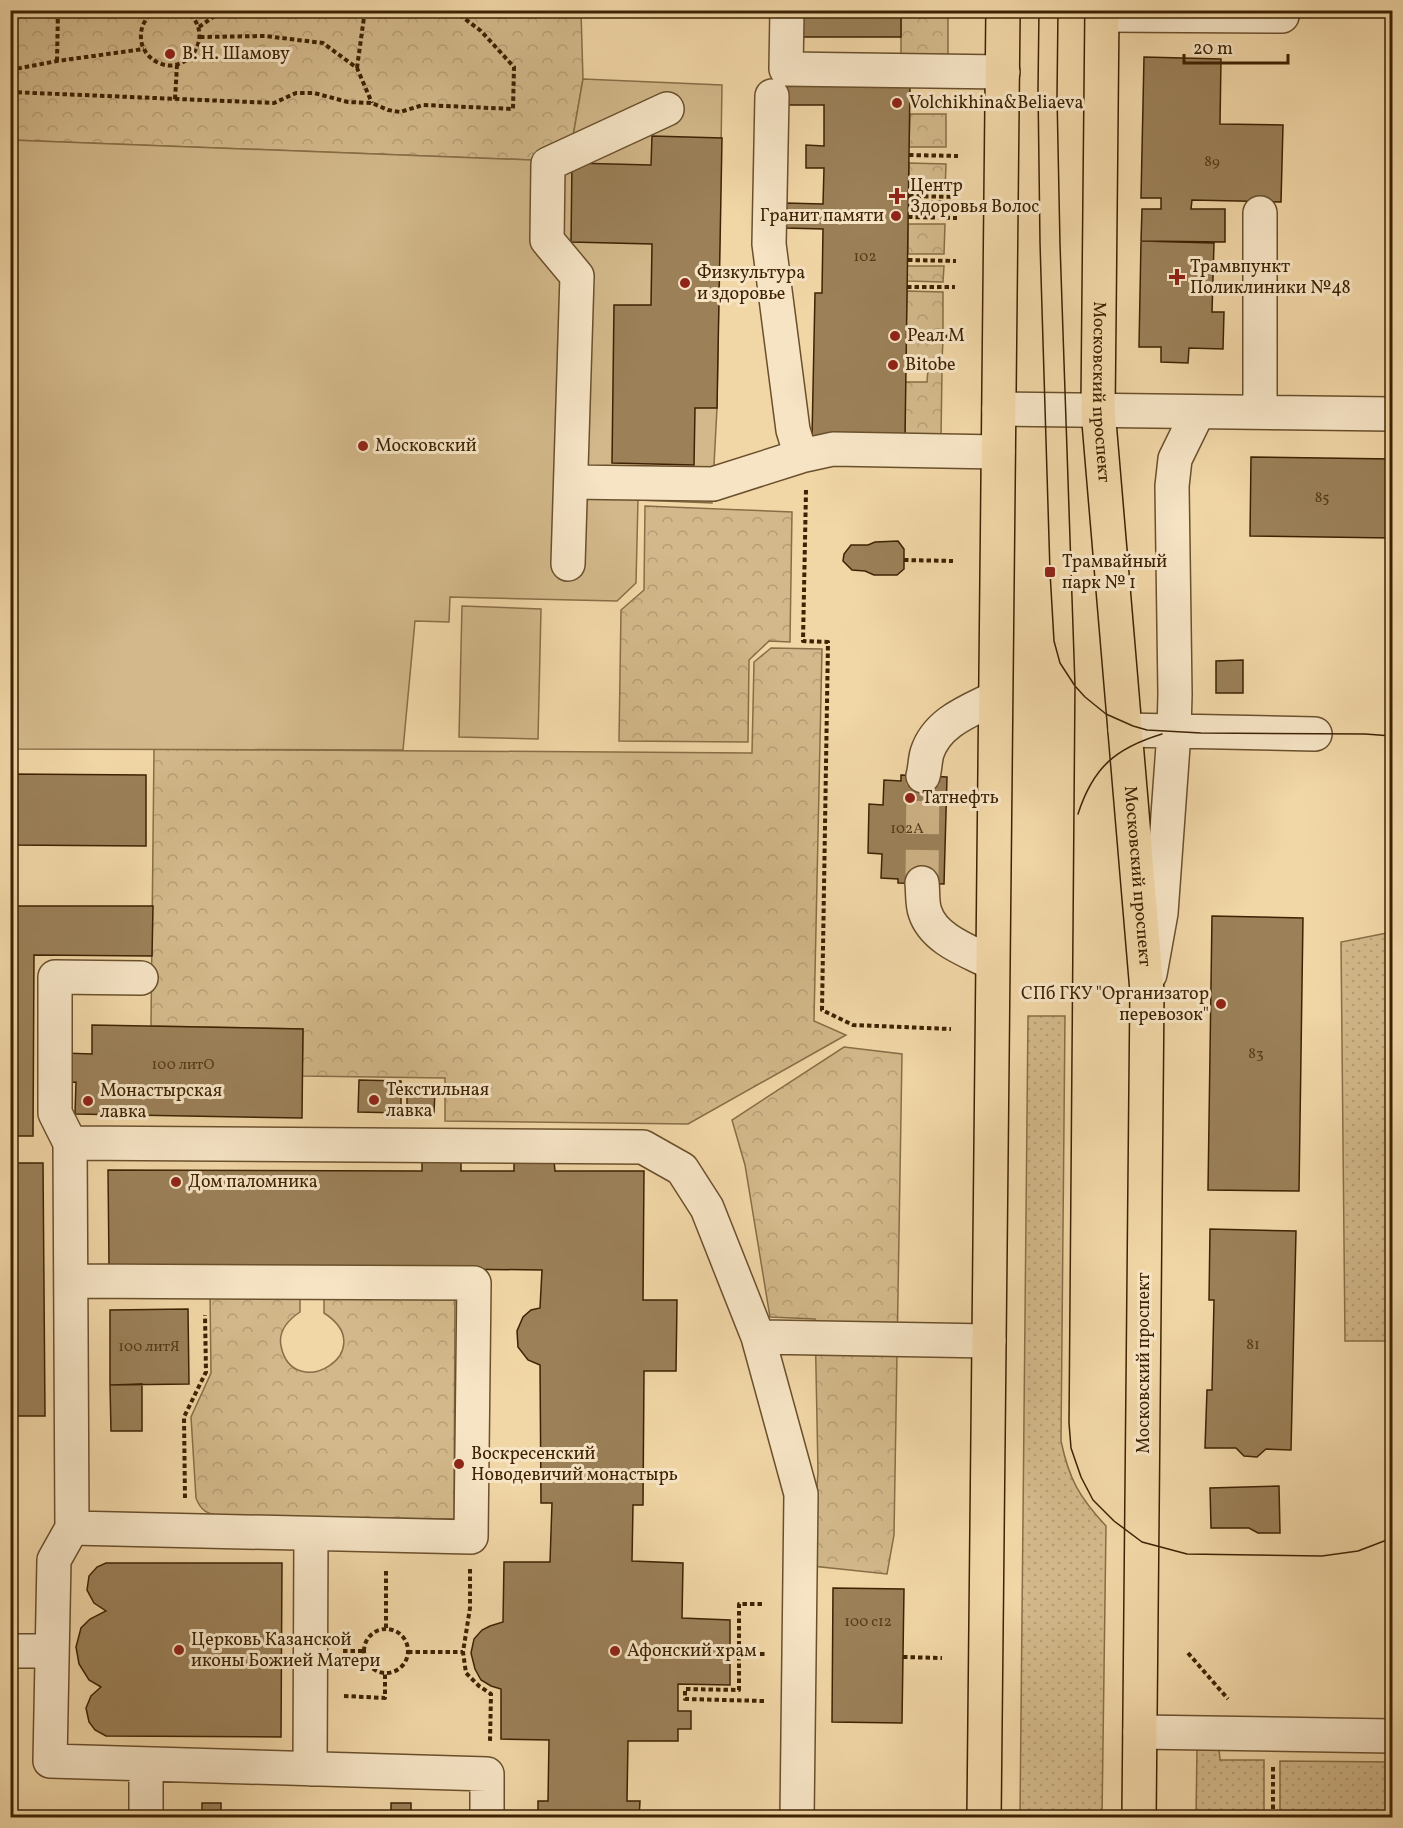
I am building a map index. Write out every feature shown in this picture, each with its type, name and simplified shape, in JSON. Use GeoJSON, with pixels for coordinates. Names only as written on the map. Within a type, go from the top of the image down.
{"type":"FeatureCollection","features":[{"type":"Feature","properties":{"kind":"main road"},"geometry":{"type":"LineString","coordinates":[[984,1818],[1003,10]]}},
{"type":"Feature","properties":{"kind":"main road","name":"Московский проспект"},"geometry":{"type":"LineString","coordinates":[[1102,13],[1098,411],[1147,991],[1139,1818]]}},
{"type":"Feature","properties":{"kind":"street"},"geometry":{"type":"LineString","coordinates":[[787,10],[786,69],[1003,72]]}},
{"type":"Feature","properties":{"kind":"street"},"geometry":{"type":"LineString","coordinates":[[1102,13],[1282,16]]}},
{"type":"Feature","properties":{"kind":"street"},"geometry":{"type":"LineString","coordinates":[[772,96],[769,244],[793,430],[801,456]]}},
{"type":"Feature","properties":{"kind":"street"},"geometry":{"type":"LineString","coordinates":[[568,564],[577,276],[547,240],[548,164],[667,109]]}},
{"type":"Feature","properties":{"kind":"street"},"geometry":{"type":"LineString","coordinates":[[1260,213],[1260,412]]}},
{"type":"Feature","properties":{"kind":"street"},"geometry":{"type":"LineString","coordinates":[[999,409],[1392,414]]}},
{"type":"Feature","properties":{"kind":"street"},"geometry":{"type":"LineString","coordinates":[[1147,991],[1161,913],[1174,732],[1172,486],[1175,459],[1198,412]]}},
{"type":"Feature","properties":{"kind":"street"},"geometry":{"type":"LineString","coordinates":[[571,482],[713,484],[801,456],[833,449],[998,452]]}},
{"type":"Feature","properties":{"kind":"street"},"geometry":{"type":"LineString","coordinates":[[923,776],[927,753],[939,733],[952,719],[995,698]]}},
{"type":"Feature","properties":{"kind":"street"},"geometry":{"type":"LineString","coordinates":[[1125,730],[1315,734]]}},
{"type":"Feature","properties":{"kind":"street"},"geometry":{"type":"LineString","coordinates":[[922,883],[924,911],[932,926],[949,941],[993,963]]}},
{"type":"Feature","properties":{"kind":"street"},"geometry":{"type":"LineString","coordinates":[[141,978],[55,977],[55,1113],[70,1143],[72,1528],[54,1560],[50,1761],[487,1774],[487,1818]]}},
{"type":"Feature","properties":{"kind":"street"},"geometry":{"type":"LineString","coordinates":[[70,1143],[643,1147],[682,1169],[707,1208],[758,1337],[801,1494],[797,1818]]}},
{"type":"Feature","properties":{"kind":"street"},"geometry":{"type":"LineString","coordinates":[[70,1281],[474,1283],[471,1537],[72,1528]]}},
{"type":"Feature","properties":{"kind":"street"},"geometry":{"type":"LineString","coordinates":[[758,1337],[989,1341]]}},
{"type":"Feature","properties":{"kind":"street"},"geometry":{"type":"LineString","coordinates":[[310,1769],[311,1534]]}},
{"type":"Feature","properties":{"kind":"street"},"geometry":{"type":"LineString","coordinates":[[10,1651],[52,1651]]}},
{"type":"Feature","properties":{"kind":"street"},"geometry":{"type":"LineString","coordinates":[[1140,1732],[1392,1736]]}},
{"type":"Feature","properties":{"kind":"street"},"geometry":{"type":"LineString","coordinates":[[146,1818],[147,1764]]}},
{"type":"Feature","properties":{"kind":"path"},"geometry":{"type":"LineString","coordinates":[[57,61],[58,10]]}},
{"type":"Feature","properties":{"kind":"path"},"geometry":{"type":"LineString","coordinates":[[156,10],[145,21],[141,30],[141,40],[150,57],[158,63],[167,65],[177,65],[186,61],[198,47],[199,28],[195,19],[185,10]]}},
{"type":"Feature","properties":{"kind":"path"},"geometry":{"type":"LineString","coordinates":[[199,28],[223,10]]}},
{"type":"Feature","properties":{"kind":"path"},"geometry":{"type":"LineString","coordinates":[[365,10],[357,68],[372,103]]}},
{"type":"Feature","properties":{"kind":"path"},"geometry":{"type":"LineString","coordinates":[[10,92],[274,103],[296,93],[314,93],[348,102],[372,103],[387,110],[400,112],[423,105],[513,109],[514,67],[481,31],[453,10]]}},
{"type":"Feature","properties":{"kind":"path"},"geometry":{"type":"LineString","coordinates":[[200,38],[265,36],[323,44],[357,68]]}},
{"type":"Feature","properties":{"kind":"path"},"geometry":{"type":"LineString","coordinates":[[10,70],[144,49]]}},
{"type":"Feature","properties":{"kind":"path"},"geometry":{"type":"LineString","coordinates":[[175,99],[177,65]]}},
{"type":"Feature","properties":{"kind":"path"},"geometry":{"type":"LineString","coordinates":[[909,155],[958,156]]}},
{"type":"Feature","properties":{"kind":"path"},"geometry":{"type":"LineString","coordinates":[[909,196],[957,197]]}},
{"type":"Feature","properties":{"kind":"path"},"geometry":{"type":"LineString","coordinates":[[908,217],[957,218]]}},
{"type":"Feature","properties":{"kind":"path"},"geometry":{"type":"LineString","coordinates":[[908,260],[956,261]]}},
{"type":"Feature","properties":{"kind":"path"},"geometry":{"type":"LineString","coordinates":[[907,287],[956,287]]}},
{"type":"Feature","properties":{"kind":"path"},"geometry":{"type":"LineString","coordinates":[[906,336],[955,337]]}},
{"type":"Feature","properties":{"kind":"path"},"geometry":{"type":"LineString","coordinates":[[906,364],[954,366]]}},
{"type":"Feature","properties":{"kind":"path"},"geometry":{"type":"LineString","coordinates":[[801,456],[806,482],[803,641],[828,642],[822,1010],[853,1025],[951,1029]]}},
{"type":"Feature","properties":{"kind":"path"},"geometry":{"type":"LineString","coordinates":[[904,560],[953,561]]}},
{"type":"Feature","properties":{"kind":"path"},"geometry":{"type":"LineString","coordinates":[[186,1531],[184,1417],[206,1371],[205,1281]]}},
{"type":"Feature","properties":{"kind":"path"},"geometry":{"type":"LineString","coordinates":[[386,1628],[387,1535]]}},
{"type":"Feature","properties":{"kind":"path"},"geometry":{"type":"LineString","coordinates":[[471,1537],[470,1608],[463,1652],[466,1673],[491,1694],[487,1774]]}},
{"type":"Feature","properties":{"kind":"path"},"geometry":{"type":"LineString","coordinates":[[740,1611],[739,1690],[685,1689],[685,1699],[751,1701]]}},
{"type":"Feature","properties":{"kind":"path"},"geometry":{"type":"LineString","coordinates":[[386,1628],[395,1630],[407,1643],[408,1652],[401,1668],[394,1672],[377,1672],[365,1660],[364,1642],[377,1630],[386,1628]]}},
{"type":"Feature","properties":{"kind":"path"},"geometry":{"type":"LineString","coordinates":[[408,1652],[463,1652]]}},
{"type":"Feature","properties":{"kind":"path"},"geometry":{"type":"LineString","coordinates":[[730,1654],[775,1655]]}},
{"type":"Feature","properties":{"kind":"path"},"geometry":{"type":"LineString","coordinates":[[903,1657],[942,1658]]}},
{"type":"Feature","properties":{"kind":"path"},"geometry":{"type":"LineString","coordinates":[[310,1695],[385,1698],[385,1673]]}},
{"type":"Feature","properties":{"kind":"green space"},"geometry":{"type":"Polygon","coordinates":[[[11,11],[581,11],[583,79],[572,142],[531,160],[11,140],[11,11]]]}},
{"type":"Feature","properties":{"kind":"green space"},"geometry":{"type":"Polygon","coordinates":[[[901,11],[948,11],[948,64],[901,64],[901,11]]]}},
{"type":"Feature","properties":{"kind":"green space","name":"Московский"},"geometry":{"type":"Polygon","coordinates":[[[583,79],[722,85],[717,408],[712,503],[638,500],[636,583],[617,601],[450,597],[449,622],[415,621],[403,750],[11,749],[11,140],[531,160],[572,142],[583,79]]]}},
{"type":"Feature","properties":{"kind":"green space"},"geometry":{"type":"Polygon","coordinates":[[[910,114],[946,114],[946,147],[909,147],[910,114]]]}},
{"type":"Feature","properties":{"kind":"green space"},"geometry":{"type":"Polygon","coordinates":[[[909,163],[946,164],[945,193],[909,192],[909,163]]]}},
{"type":"Feature","properties":{"kind":"green space"},"geometry":{"type":"Polygon","coordinates":[[[909,201],[945,201],[945,212],[909,212],[909,201]]]}},
{"type":"Feature","properties":{"kind":"green space"},"geometry":{"type":"Polygon","coordinates":[[[908,224],[945,224],[944,254],[908,254],[908,224]]]}},
{"type":"Feature","properties":{"kind":"green space"},"geometry":{"type":"Polygon","coordinates":[[[907,266],[944,266],[943,282],[907,281],[907,266]]]}},
{"type":"Feature","properties":{"kind":"green space"},"geometry":{"type":"Polygon","coordinates":[[[907,291],[943,292],[943,332],[906,332],[907,291]]]}},
{"type":"Feature","properties":{"kind":"green space"},"geometry":{"type":"Polygon","coordinates":[[[906,340],[943,340],[942,360],[906,359],[906,340]]]}},
{"type":"Feature","properties":{"kind":"green space"},"geometry":{"type":"Polygon","coordinates":[[[928,369],[942,370],[941,439],[905,438],[905,382],[927,382],[928,369]]]}},
{"type":"Feature","properties":{"kind":"green space"},"geometry":{"type":"Polygon","coordinates":[[[645,506],[792,512],[790,642],[769,641],[749,660],[748,742],[619,741],[621,610],[644,590],[645,506]]]}},
{"type":"Feature","properties":{"kind":"green space"},"geometry":{"type":"Polygon","coordinates":[[[462,606],[541,609],[538,739],[459,737],[462,606]]]}},
{"type":"Feature","properties":{"kind":"green space"},"geometry":{"type":"Polygon","coordinates":[[[771,648],[822,649],[814,1021],[846,1035],[688,1124],[445,1121],[445,1078],[302,1076],[303,1029],[151,1026],[154,749],[752,753],[754,662],[771,648]]]}},
{"type":"Feature","properties":{"kind":"green space"},"geometry":{"type":"Polygon","coordinates":[[[1392,932],[1392,1341],[1345,1341],[1341,942],[1392,932]]]}},
{"type":"Feature","properties":{"kind":"green space"},"geometry":{"type":"Polygon","coordinates":[[[1028,1016],[1065,1016],[1061,1441],[1076,1487],[1106,1526],[1102,1817],[1020,1817],[1028,1016]]]}},
{"type":"Feature","properties":{"kind":"green space"},"geometry":{"type":"Polygon","coordinates":[[[844,1047],[902,1054],[894,1535],[887,1574],[812,1566],[818,1472],[815,1319],[770,1317],[745,1165],[732,1120],[844,1047]]]}},
{"type":"Feature","properties":{"kind":"green space"},"geometry":{"type":"Polygon","coordinates":[[[210,1293],[300,1293],[300,1312],[285,1326],[280,1341],[289,1363],[301,1371],[315,1372],[329,1366],[339,1356],[344,1342],[340,1328],[324,1313],[324,1293],[455,1294],[454,1519],[221,1516],[202,1509],[196,1498],[191,1417],[211,1373],[210,1293]]]}},
{"type":"Feature","properties":{"kind":"green space"},"geometry":{"type":"Polygon","coordinates":[[[1197,1748],[1219,1749],[1220,1760],[1264,1760],[1264,1817],[1196,1818],[1197,1748]]]}},
{"type":"Feature","properties":{"kind":"green space"},"geometry":{"type":"Polygon","coordinates":[[[1280,1761],[1392,1762],[1392,1817],[1280,1817],[1280,1761]]]}},
{"type":"Feature","properties":{"kind":"building"},"geometry":{"type":"Polygon","coordinates":[[[801,10],[901,10],[901,37],[801,37],[801,10]]]}},
{"type":"Feature","properties":{"kind":"building"},"geometry":{"type":"Polygon","coordinates":[[[1144,57],[1221,59],[1220,124],[1283,125],[1281,202],[1192,200],[1191,209],[1225,209],[1225,242],[1141,241],[1142,209],[1161,209],[1161,198],[1141,198],[1144,57]]]}},
{"type":"Feature","properties":{"kind":"building"},"geometry":{"type":"Polygon","coordinates":[[[787,81],[910,83],[905,438],[812,437],[815,293],[822,293],[823,229],[785,228],[786,203],[823,204],[824,168],[806,168],[806,145],[824,146],[824,105],[787,105],[787,81]]]}},
{"type":"Feature","properties":{"kind":"building","name":"Физкультура и здоровье"},"geometry":{"type":"Polygon","coordinates":[[[652,136],[722,138],[717,408],[695,408],[694,465],[612,463],[614,305],[651,305],[652,244],[571,242],[572,163],[651,165],[652,136]]]}},
{"type":"Feature","properties":{"kind":"building","name":"Трамвпункт Поликлиники №48"},"geometry":{"type":"Polygon","coordinates":[[[1141,241],[1214,243],[1212,312],[1224,312],[1223,349],[1189,348],[1188,363],[1161,362],[1161,347],[1139,347],[1141,241]]]}},
{"type":"Feature","properties":{"kind":"building"},"geometry":{"type":"Polygon","coordinates":[[[1251,457],[1392,459],[1392,538],[1250,536],[1251,457]]]}},
{"type":"Feature","properties":{"kind":"building"},"geometry":{"type":"Polygon","coordinates":[[[898,541],[904,549],[904,569],[897,575],[874,575],[865,571],[852,570],[843,561],[844,554],[851,545],[898,541]]]}},
{"type":"Feature","properties":{"kind":"building"},"geometry":{"type":"Polygon","coordinates":[[[1243,660],[1243,693],[1216,693],[1216,661],[1243,660]]]}},
{"type":"Feature","properties":{"kind":"building"},"geometry":{"type":"Polygon","coordinates":[[[10,774],[146,775],[146,846],[10,845],[10,774]]]}},
{"type":"Feature","properties":{"kind":"building"},"geometry":{"type":"Polygon","coordinates":[[[901,775],[947,777],[944,884],[898,883],[898,879],[881,878],[882,854],[868,853],[869,804],[883,805],[884,780],[901,781],[901,775]]]}},
{"type":"Feature","properties":{"kind":"building"},"geometry":{"type":"Polygon","coordinates":[[[10,906],[153,906],[152,956],[34,955],[33,1136],[10,1136],[10,906]]]}},
{"type":"Feature","properties":{"kind":"building"},"geometry":{"type":"Polygon","coordinates":[[[1212,916],[1303,918],[1299,1191],[1208,1190],[1212,916]]]}},
{"type":"Feature","properties":{"kind":"building"},"geometry":{"type":"Polygon","coordinates":[[[92,1025],[303,1029],[302,1118],[75,1114],[76,1082],[63,1083],[63,1053],[92,1054],[92,1025]]]}},
{"type":"Feature","properties":{"kind":"building"},"geometry":{"type":"Polygon","coordinates":[[[359,1080],[401,1081],[401,1113],[358,1112],[359,1080]]]}},
{"type":"Feature","properties":{"kind":"building"},"geometry":{"type":"Polygon","coordinates":[[[407,1089],[435,1090],[434,1113],[407,1113],[407,1089]]]}},
{"type":"Feature","properties":{"kind":"building"},"geometry":{"type":"Polygon","coordinates":[[[422,1160],[461,1160],[461,1171],[514,1171],[514,1161],[554,1161],[555,1171],[644,1171],[643,1300],[677,1300],[676,1371],[644,1371],[643,1505],[633,1505],[632,1561],[683,1563],[682,1618],[730,1620],[730,1685],[678,1684],[678,1711],[691,1711],[691,1729],[678,1729],[678,1741],[628,1741],[627,1801],[640,1801],[639,1818],[538,1818],[538,1801],[548,1801],[549,1740],[501,1739],[501,1689],[481,1680],[475,1669],[471,1653],[474,1639],[482,1630],[503,1622],[504,1562],[550,1562],[552,1503],[541,1503],[540,1365],[528,1360],[518,1347],[517,1331],[523,1317],[531,1310],[540,1308],[542,1270],[109,1265],[108,1170],[422,1171],[422,1160]]]}},
{"type":"Feature","properties":{"kind":"building"},"geometry":{"type":"Polygon","coordinates":[[[10,1163],[43,1163],[45,1416],[10,1416],[10,1163]]]}},
{"type":"Feature","properties":{"kind":"building"},"geometry":{"type":"Polygon","coordinates":[[[1210,1229],[1296,1231],[1291,1450],[1266,1449],[1257,1457],[1244,1456],[1236,1448],[1205,1448],[1207,1390],[1212,1390],[1214,1300],[1209,1300],[1210,1229]]]}},
{"type":"Feature","properties":{"kind":"building"},"geometry":{"type":"Polygon","coordinates":[[[188,1309],[189,1384],[110,1385],[110,1310],[188,1309]]]}},
{"type":"Feature","properties":{"kind":"building"},"geometry":{"type":"Polygon","coordinates":[[[142,1384],[142,1431],[111,1431],[110,1385],[142,1384]]]}},
{"type":"Feature","properties":{"kind":"building"},"geometry":{"type":"Polygon","coordinates":[[[1279,1486],[1280,1533],[1258,1533],[1249,1528],[1211,1528],[1210,1488],[1279,1486]]]}},
{"type":"Feature","properties":{"kind":"building","name":"Церковь Казанской иконы Божией Матери"},"geometry":{"type":"Polygon","coordinates":[[[106,1563],[282,1563],[281,1737],[106,1736],[95,1730],[89,1722],[86,1708],[91,1696],[101,1687],[89,1680],[79,1664],[76,1647],[81,1628],[90,1619],[106,1611],[94,1603],[87,1590],[89,1576],[97,1567],[106,1563]]]}},
{"type":"Feature","properties":{"kind":"building"},"geometry":{"type":"Polygon","coordinates":[[[833,1588],[904,1589],[902,1723],[832,1722],[833,1588]]]}},
{"type":"Feature","properties":{"kind":"building"},"geometry":{"type":"Polygon","coordinates":[[[202,1803],[221,1803],[221,1812],[391,1814],[391,1803],[411,1803],[411,1818],[202,1818],[202,1803]]]}},
{"type":"Feature","properties":{"kind":"building"},"geometry":{"type":"Polygon","coordinates":[[[10,1816],[114,1816],[114,1818],[10,1818],[10,1816]]]}},
{"type":"Feature","properties":{"kind":"tunnel"},"geometry":{"type":"LineString","coordinates":[[922,883],[923,776]]}},
{"type":"Feature","properties":{"kind":"tram line"},"geometry":{"type":"LineString","coordinates":[[1039,10],[1040,243],[1050,572],[1054,641],[1060,663],[1075,686],[1106,714],[1147,730],[1392,736]]}},
{"type":"Feature","properties":{"kind":"tram line"},"geometry":{"type":"LineString","coordinates":[[1058,10],[1060,244],[1075,686],[1069,1423],[1071,1448],[1081,1477],[1093,1500],[1114,1521],[1142,1542],[1187,1554],[1322,1556],[1358,1551],[1392,1538]]}},
{"type":"Feature","properties":{"kind":"tram line"},"geometry":{"type":"LineString","coordinates":[[1078,814],[1091,784],[1108,762],[1132,746],[1162,734]]}},
{"type":"Feature","properties":{"kind":"place","name":"В. Н. Шамову"},"geometry":{"type":"Point","coordinates":[170,54]}},
{"type":"Feature","properties":{"kind":"place","name":"Volchikhina&Beliaeva"},"geometry":{"type":"Point","coordinates":[897,103]}},
{"type":"Feature","properties":{"kind":"place","name":"Центр Здоровья Волос"},"geometry":{"type":"Point","coordinates":[897,196]}},
{"type":"Feature","properties":{"kind":"place","name":"Гранит памяти"},"geometry":{"type":"Point","coordinates":[896,216]}},
{"type":"Feature","properties":{"kind":"place","name":"Трамвпункт Поликлиники №48"},"geometry":{"type":"Point","coordinates":[1177,277]}},
{"type":"Feature","properties":{"kind":"place","name":"Физкультура и здоровье"},"geometry":{"type":"Point","coordinates":[685,283]}},
{"type":"Feature","properties":{"kind":"place","name":"Реал М"},"geometry":{"type":"Point","coordinates":[895,336]}},
{"type":"Feature","properties":{"kind":"place","name":"Bitobe"},"geometry":{"type":"Point","coordinates":[893,365]}},
{"type":"Feature","properties":{"kind":"place","name":"Московский"},"geometry":{"type":"Point","coordinates":[363,446]}},
{"type":"Feature","properties":{"kind":"place","name":"Трамвайный парк № 1"},"geometry":{"type":"Point","coordinates":[1050,572]}},
{"type":"Feature","properties":{"kind":"place","name":"Татнефть"},"geometry":{"type":"Point","coordinates":[910,798]}},
{"type":"Feature","properties":{"kind":"place","name":"СПб ГКУ \"Организатор перевозок\""},"geometry":{"type":"Point","coordinates":[1221,1004]}},
{"type":"Feature","properties":{"kind":"place","name":"Текстильная лавка"},"geometry":{"type":"Point","coordinates":[374,1100]}},
{"type":"Feature","properties":{"kind":"place","name":"Монастырская лавка"},"geometry":{"type":"Point","coordinates":[88,1101]}},
{"type":"Feature","properties":{"kind":"place","name":"Дом паломника"},"geometry":{"type":"Point","coordinates":[176,1182]}},
{"type":"Feature","properties":{"kind":"place","name":"Воскресенский Новодевичий монастырь"},"geometry":{"type":"Point","coordinates":[459,1464]}},
{"type":"Feature","properties":{"kind":"place","name":"Церковь Казанской иконы Божией Матери"},"geometry":{"type":"Point","coordinates":[179,1650]}},
{"type":"Feature","properties":{"kind":"place","name":"Афонский храм"},"geometry":{"type":"Point","coordinates":[615,1651]}}]}
